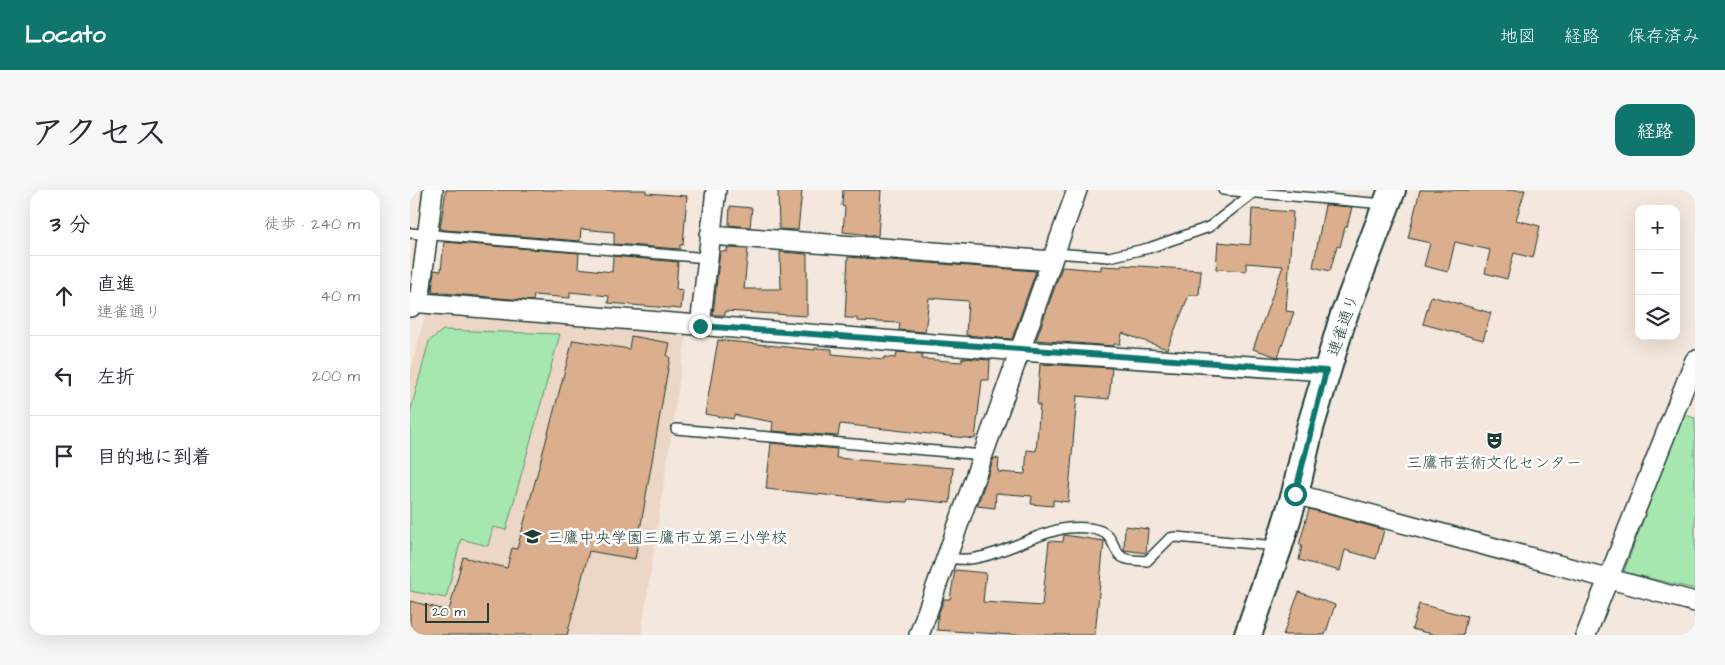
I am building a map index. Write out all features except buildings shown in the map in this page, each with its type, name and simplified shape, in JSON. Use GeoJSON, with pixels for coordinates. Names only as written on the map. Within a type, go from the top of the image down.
{"type":"FeatureCollection","features":[{"type":"Feature","properties":{"kind":"main road","name":"連雀通り"},"geometry":{"type":"LineString","coordinates":[[1248,635],[1295,494],[1326,371],[1343,318],[1389,197]]}},
{"type":"Feature","properties":{"kind":"street"},"geometry":{"type":"LineString","coordinates":[[434,190],[419,233],[413,305],[1021,351],[1326,371]]}},
{"type":"Feature","properties":{"kind":"street"},"geometry":{"type":"LineString","coordinates":[[700,326],[716,190]]}},
{"type":"Feature","properties":{"kind":"street"},"geometry":{"type":"LineString","coordinates":[[919,635],[1077,190]]}},
{"type":"Feature","properties":{"kind":"street"},"geometry":{"type":"LineString","coordinates":[[710,235],[1053,257]]}},
{"type":"Feature","properties":{"kind":"street"},"geometry":{"type":"LineString","coordinates":[[1586,635],[1606,579],[1695,360]]}},
{"type":"Feature","properties":{"kind":"street"},"geometry":{"type":"LineString","coordinates":[[1295,494],[1695,602]]}},
{"type":"Feature","properties":{"kind":"lane"},"geometry":{"type":"LineString","coordinates":[[1223,190],[1253,193],[1389,197]]}},
{"type":"Feature","properties":{"kind":"lane"},"geometry":{"type":"LineString","coordinates":[[1053,257],[1109,257],[1148,248],[1209,227],[1253,193]]}},
{"type":"Feature","properties":{"kind":"lane"},"geometry":{"type":"LineString","coordinates":[[419,233],[708,258]]}},
{"type":"Feature","properties":{"kind":"lane"},"geometry":{"type":"LineString","coordinates":[[676,429],[984,455]]}},
{"type":"Feature","properties":{"kind":"lane"},"geometry":{"type":"LineString","coordinates":[[947,557],[968,559],[997,552],[1030,538],[1069,528],[1101,531],[1108,536],[1120,556],[1147,562],[1170,538],[1176,537],[1279,546]]}},
{"type":"Feature","properties":{"kind":"shaded area","name":"三鷹中央学園三鷹市立第三小学校"},"geometry":{"type":"Polygon","coordinates":[[[426,311],[686,336],[641,635],[410,635],[410,373],[426,311]]]}},
{"type":"Feature","properties":{"kind":"green space"},"geometry":{"type":"Polygon","coordinates":[[[443,330],[560,334],[506,530],[493,527],[488,546],[461,539],[446,598],[410,591],[410,413],[429,341],[443,330]]]}},
{"type":"Feature","properties":{"kind":"green space"},"geometry":{"type":"Polygon","coordinates":[[[1682,414],[1695,418],[1695,589],[1624,572],[1682,414]]]}},
{"type":"Feature","properties":{"kind":"place","name":"三鷹市芸術文化センター"},"geometry":{"type":"Point","coordinates":[1494,440]}},
{"type":"Feature","properties":{"kind":"place","name":"三鷹中央学園三鷹市立第三小学校"},"geometry":{"type":"Point","coordinates":[533,537]}},
{"type":"Feature","properties":{"kind":"route"},"geometry":{"type":"LineString","coordinates":[[700,326],[1021,351],[1326,371],[1310,428],[1295,494]]}}]}
